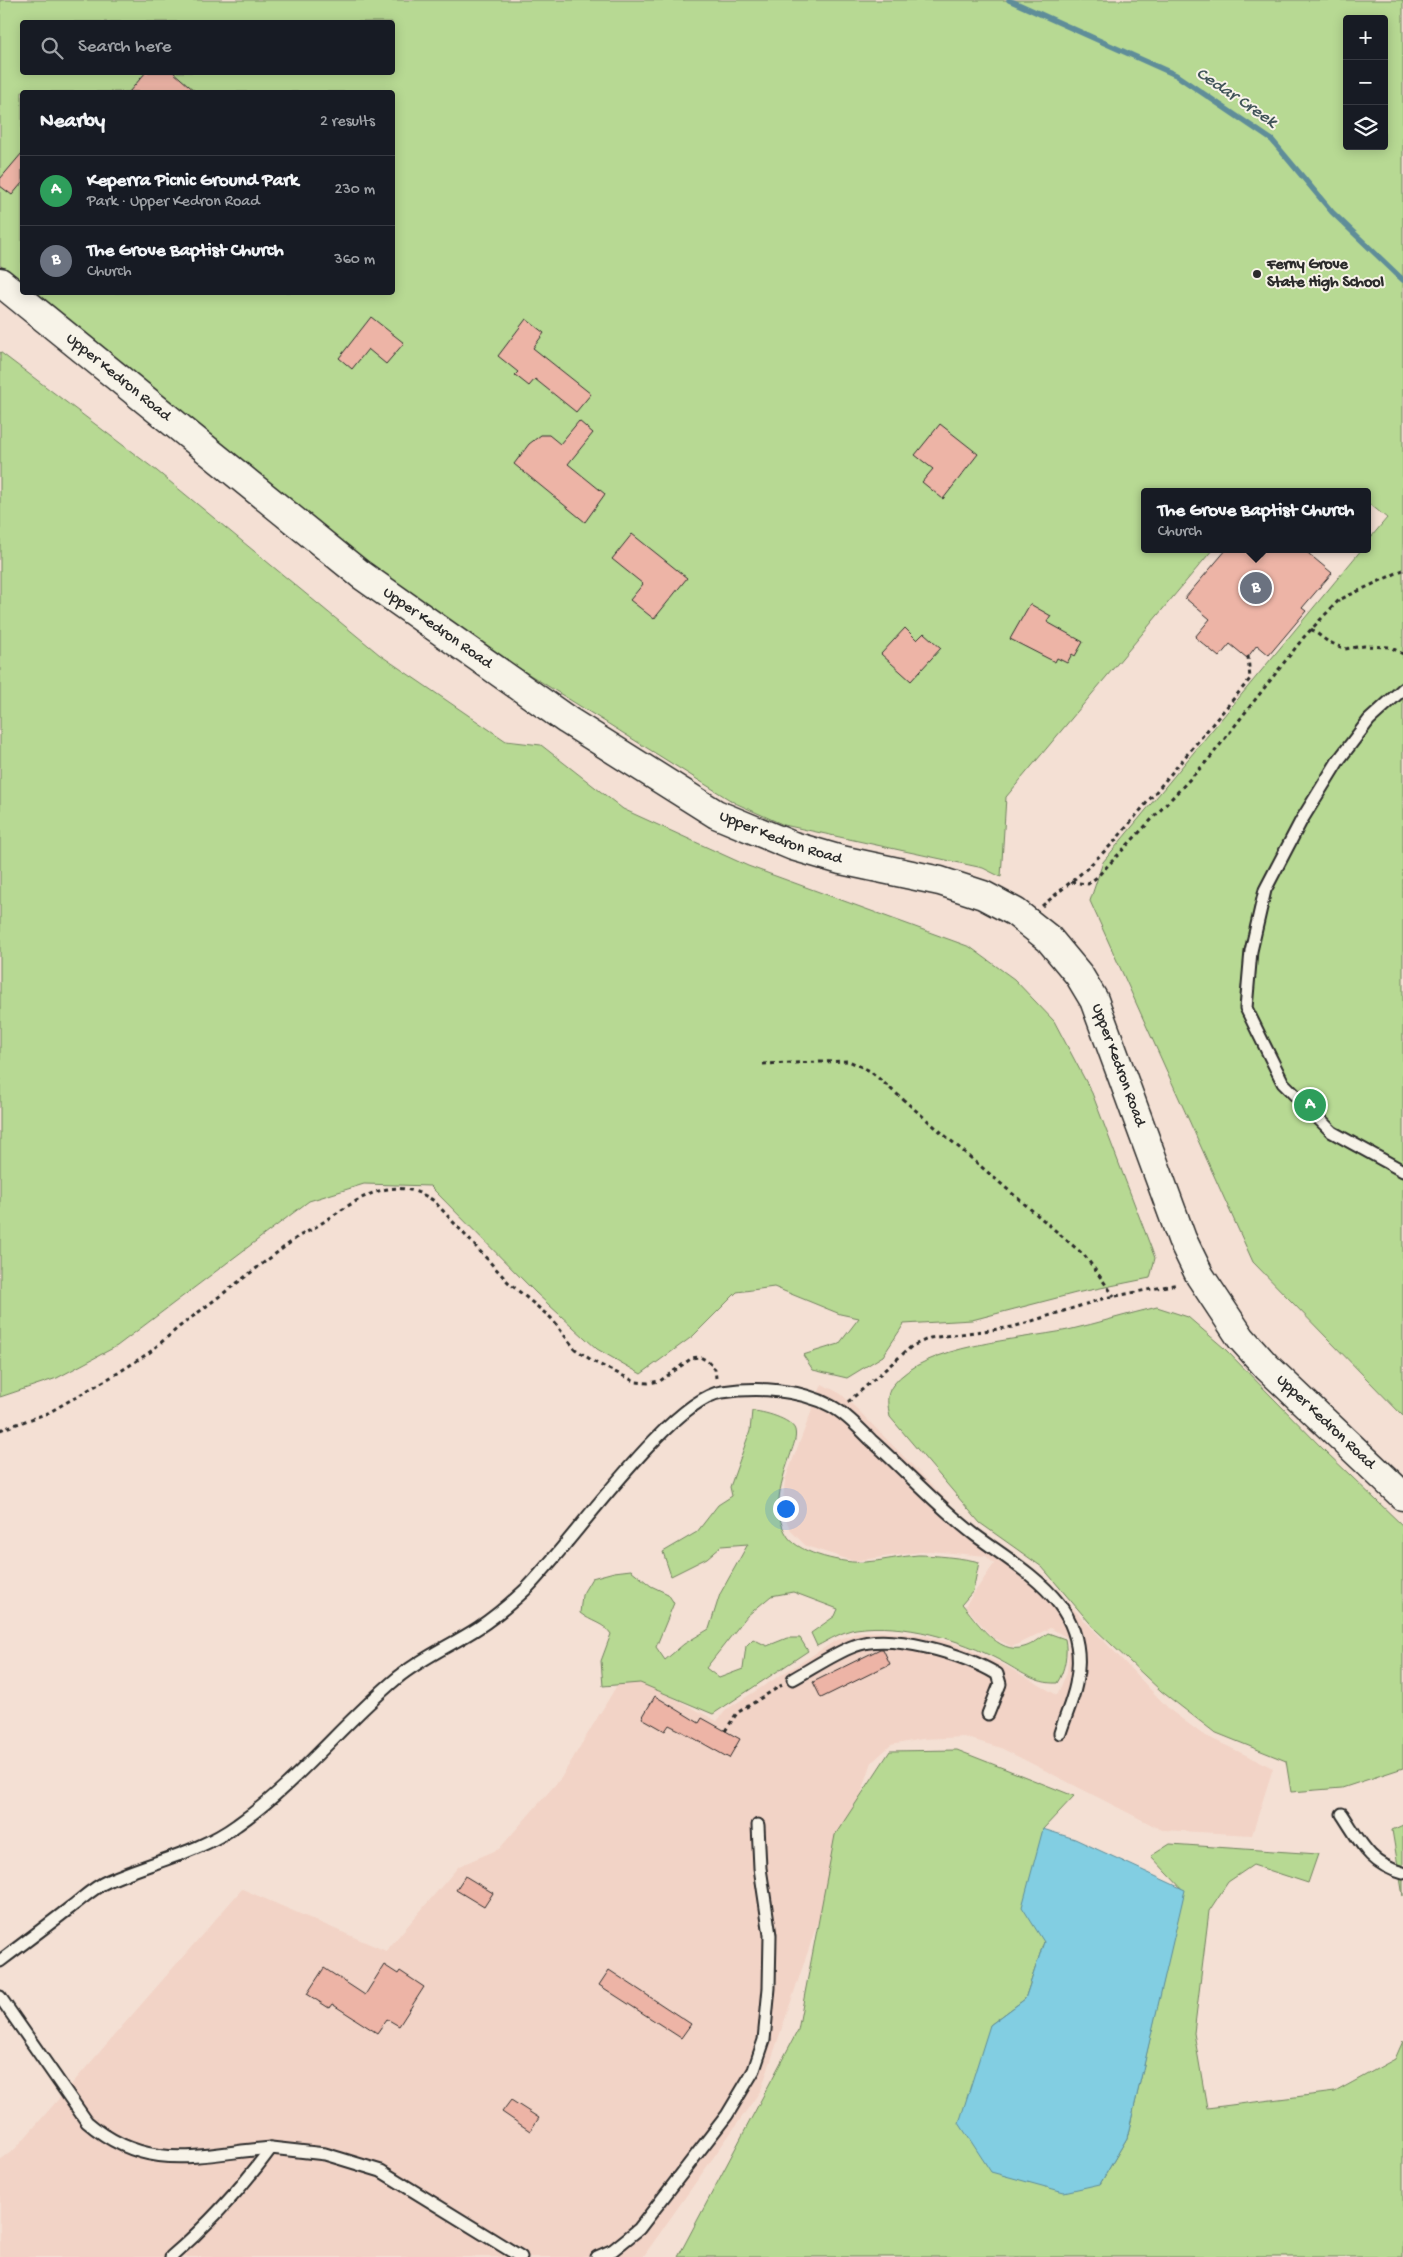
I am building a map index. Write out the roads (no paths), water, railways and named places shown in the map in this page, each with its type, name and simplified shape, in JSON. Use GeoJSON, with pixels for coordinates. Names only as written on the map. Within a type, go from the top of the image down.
{"type":"FeatureCollection","features":[{"type":"Feature","properties":{"kind":"main road","name":"Upper Kedron Road"},"geometry":{"type":"LineString","coordinates":[[0,282],[360,574],[568,720],[626,758],[716,814],[793,846],[833,858],[940,881],[983,895],[1015,912],[1042,933],[1064,955],[1094,1000],[1182,1240],[1200,1276],[1241,1338],[1267,1367],[1403,1496]]}},
{"type":"Feature","properties":{"kind":"lane"},"geometry":{"type":"LineString","coordinates":[[1403,690],[1369,720],[1338,761],[1301,821],[1266,890],[1251,951],[1246,1008],[1283,1083],[1332,1132],[1403,1171]]}},
{"type":"Feature","properties":{"kind":"lane"},"geometry":{"type":"LineString","coordinates":[[0,1961],[103,1883],[202,1845],[236,1826],[268,1800],[398,1678],[480,1627],[515,1600],[545,1571],[646,1450],[684,1412],[699,1401],[718,1392],[751,1390],[802,1395],[819,1400],[839,1410],[899,1465],[942,1509],[1049,1591],[1069,1617],[1076,1635],[1078,1670],[1076,1685],[1060,1733]]}},
{"type":"Feature","properties":{"kind":"lane"},"geometry":{"type":"LineString","coordinates":[[793,1678],[854,1645],[868,1642],[911,1644],[967,1661],[997,1674],[1000,1684],[988,1714]]}},
{"type":"Feature","properties":{"kind":"lane"},"geometry":{"type":"LineString","coordinates":[[1342,1814],[1365,1851],[1388,1869],[1403,1873]]}},
{"type":"Feature","properties":{"kind":"lane"},"geometry":{"type":"LineString","coordinates":[[597,2257],[612,2250],[638,2229],[726,2116],[754,2070],[764,2040],[770,1988],[770,1935],[760,1868],[758,1826]]}},
{"type":"Feature","properties":{"kind":"lane"},"geometry":{"type":"LineString","coordinates":[[0,1997],[87,2122],[103,2136],[123,2146],[150,2155],[183,2159],[271,2148],[325,2154],[381,2171],[520,2257]]}},
{"type":"Feature","properties":{"kind":"lane"},"geometry":{"type":"LineString","coordinates":[[170,2257],[201,2231],[244,2186],[271,2148]]}},
{"type":"Feature","properties":{"kind":"water"},"geometry":{"type":"Polygon","coordinates":[[[1043,1829],[1075,1839],[1185,1890],[1127,2138],[1100,2184],[1064,2192],[991,2172],[959,2123],[990,2025],[1025,1999],[1044,1942],[1022,1907],[1043,1829]]]}},
{"type":"Feature","properties":{"kind":"waterway","name":"Cedar Creek"},"geometry":{"type":"LineString","coordinates":[[1009,0],[1176,75],[1272,140],[1332,212],[1403,280]]}},
{"type":"Feature","properties":{"kind":"place","name":"Ferny Grove State High School"},"geometry":{"type":"Point","coordinates":[1257,274]}},
{"type":"Feature","properties":{"kind":"place","name":"The Grove Baptist Church"},"geometry":{"type":"Point","coordinates":[1256,588]}},
{"type":"Feature","properties":{"kind":"place","name":"Keperra Picnic Ground Park"},"geometry":{"type":"Point","coordinates":[1310,1105]}}]}
